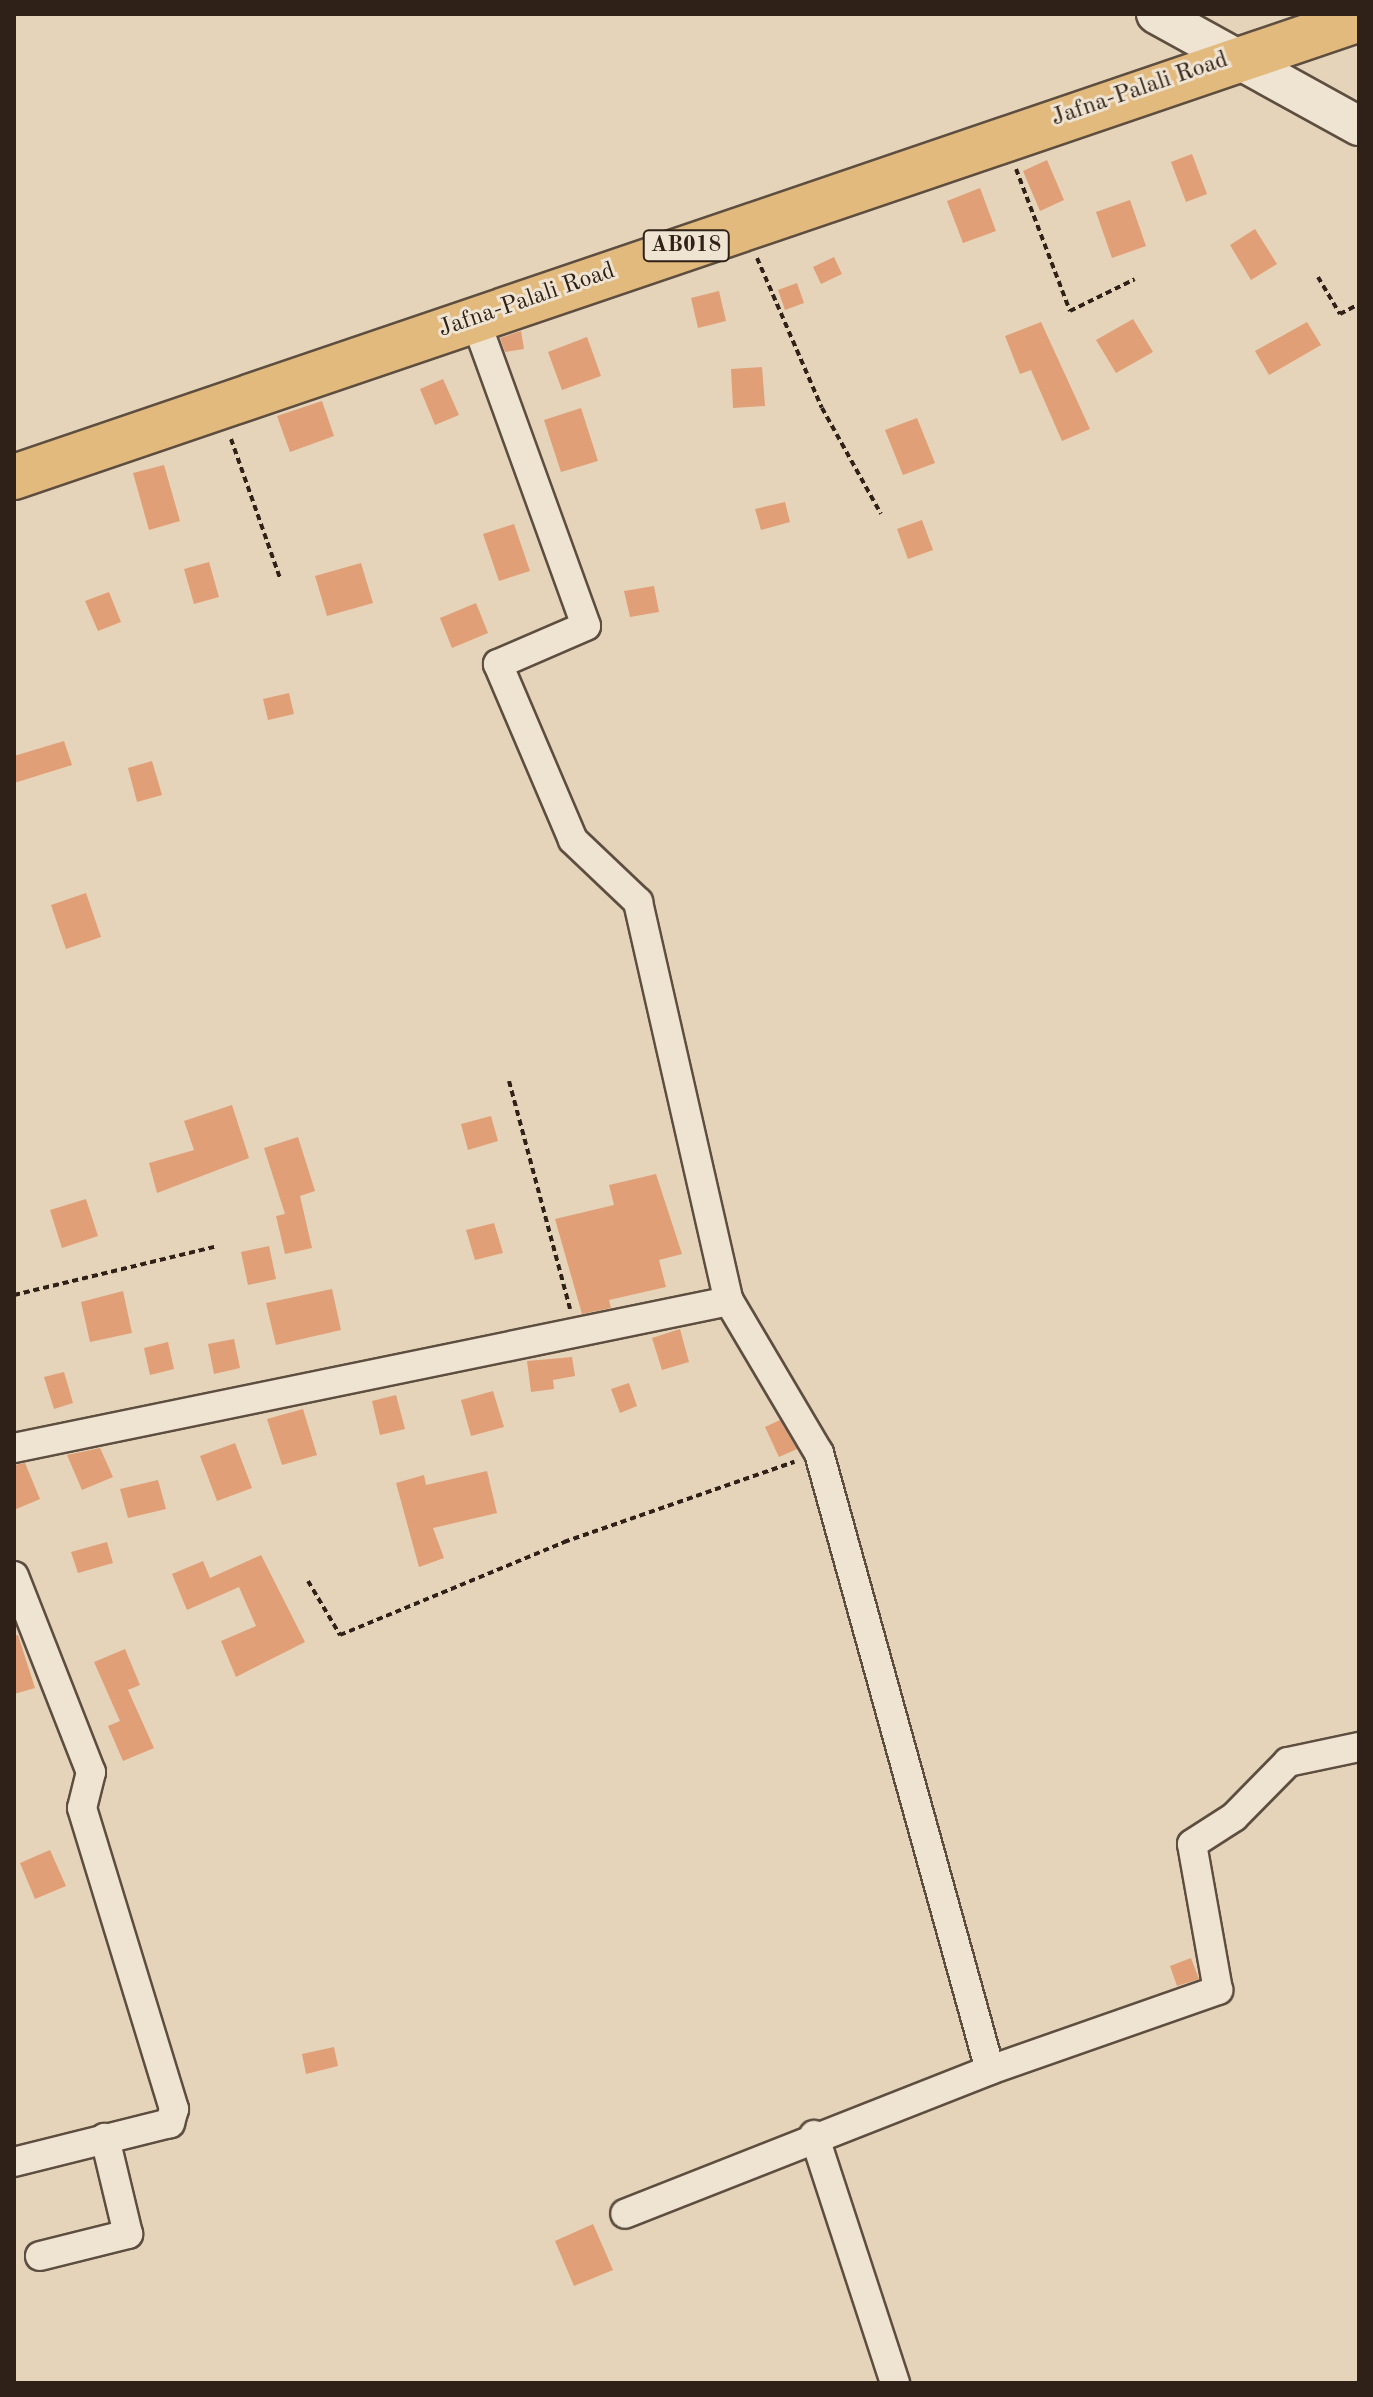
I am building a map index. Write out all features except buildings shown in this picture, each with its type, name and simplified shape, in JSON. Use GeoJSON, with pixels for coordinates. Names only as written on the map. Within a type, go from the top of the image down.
{"type":"FeatureCollection","features":[{"type":"Feature","properties":{"kind":"main road"},"geometry":{"type":"LineString","coordinates":[[1156,14],[1359,126]]}},
{"type":"Feature","properties":{"kind":"main road","name":"Jafna-Palali Road"},"geometry":{"type":"LineString","coordinates":[[14,477],[1235,57],[1359,19]]}},
{"type":"Feature","properties":{"kind":"street"},"geometry":{"type":"LineString","coordinates":[[475,319],[586,626],[498,664],[573,840],[638,902],[729,1301],[819,1453],[990,2070]]}},
{"type":"Feature","properties":{"kind":"street"},"geometry":{"type":"LineString","coordinates":[[14,1448],[577,1335],[729,1301]]}},
{"type":"Feature","properties":{"kind":"street"},"geometry":{"type":"LineString","coordinates":[[14,1576],[91,1772],[82,1808],[174,2109],[170,2123],[14,2162]]}},
{"type":"Feature","properties":{"kind":"street"},"geometry":{"type":"LineString","coordinates":[[625,2214],[814,2135],[1218,1990],[1192,1844],[1234,1817],[1288,1762],[1359,1747]]}},
{"type":"Feature","properties":{"kind":"street"},"geometry":{"type":"LineString","coordinates":[[814,2135],[895,2383]]}},
{"type":"Feature","properties":{"kind":"street"},"geometry":{"type":"LineString","coordinates":[[40,2256],[128,2234],[105,2138]]}},
{"type":"Feature","properties":{"kind":"path"},"geometry":{"type":"LineString","coordinates":[[1004,137],[1070,311],[1135,279]]}},
{"type":"Feature","properties":{"kind":"path"},"geometry":{"type":"LineString","coordinates":[[746,226],[765,283],[822,408],[881,514]]}},
{"type":"Feature","properties":{"kind":"path"},"geometry":{"type":"LineString","coordinates":[[1318,277],[1340,314],[1359,304]]}},
{"type":"Feature","properties":{"kind":"path"},"geometry":{"type":"LineString","coordinates":[[220,406],[280,578]]}},
{"type":"Feature","properties":{"kind":"path"},"geometry":{"type":"LineString","coordinates":[[509,1081],[577,1335]]}},
{"type":"Feature","properties":{"kind":"path"},"geometry":{"type":"LineString","coordinates":[[14,1295],[214,1247]]}},
{"type":"Feature","properties":{"kind":"path"},"geometry":{"type":"LineString","coordinates":[[308,1581],[340,1635],[564,1542],[819,1453]]}}]}
